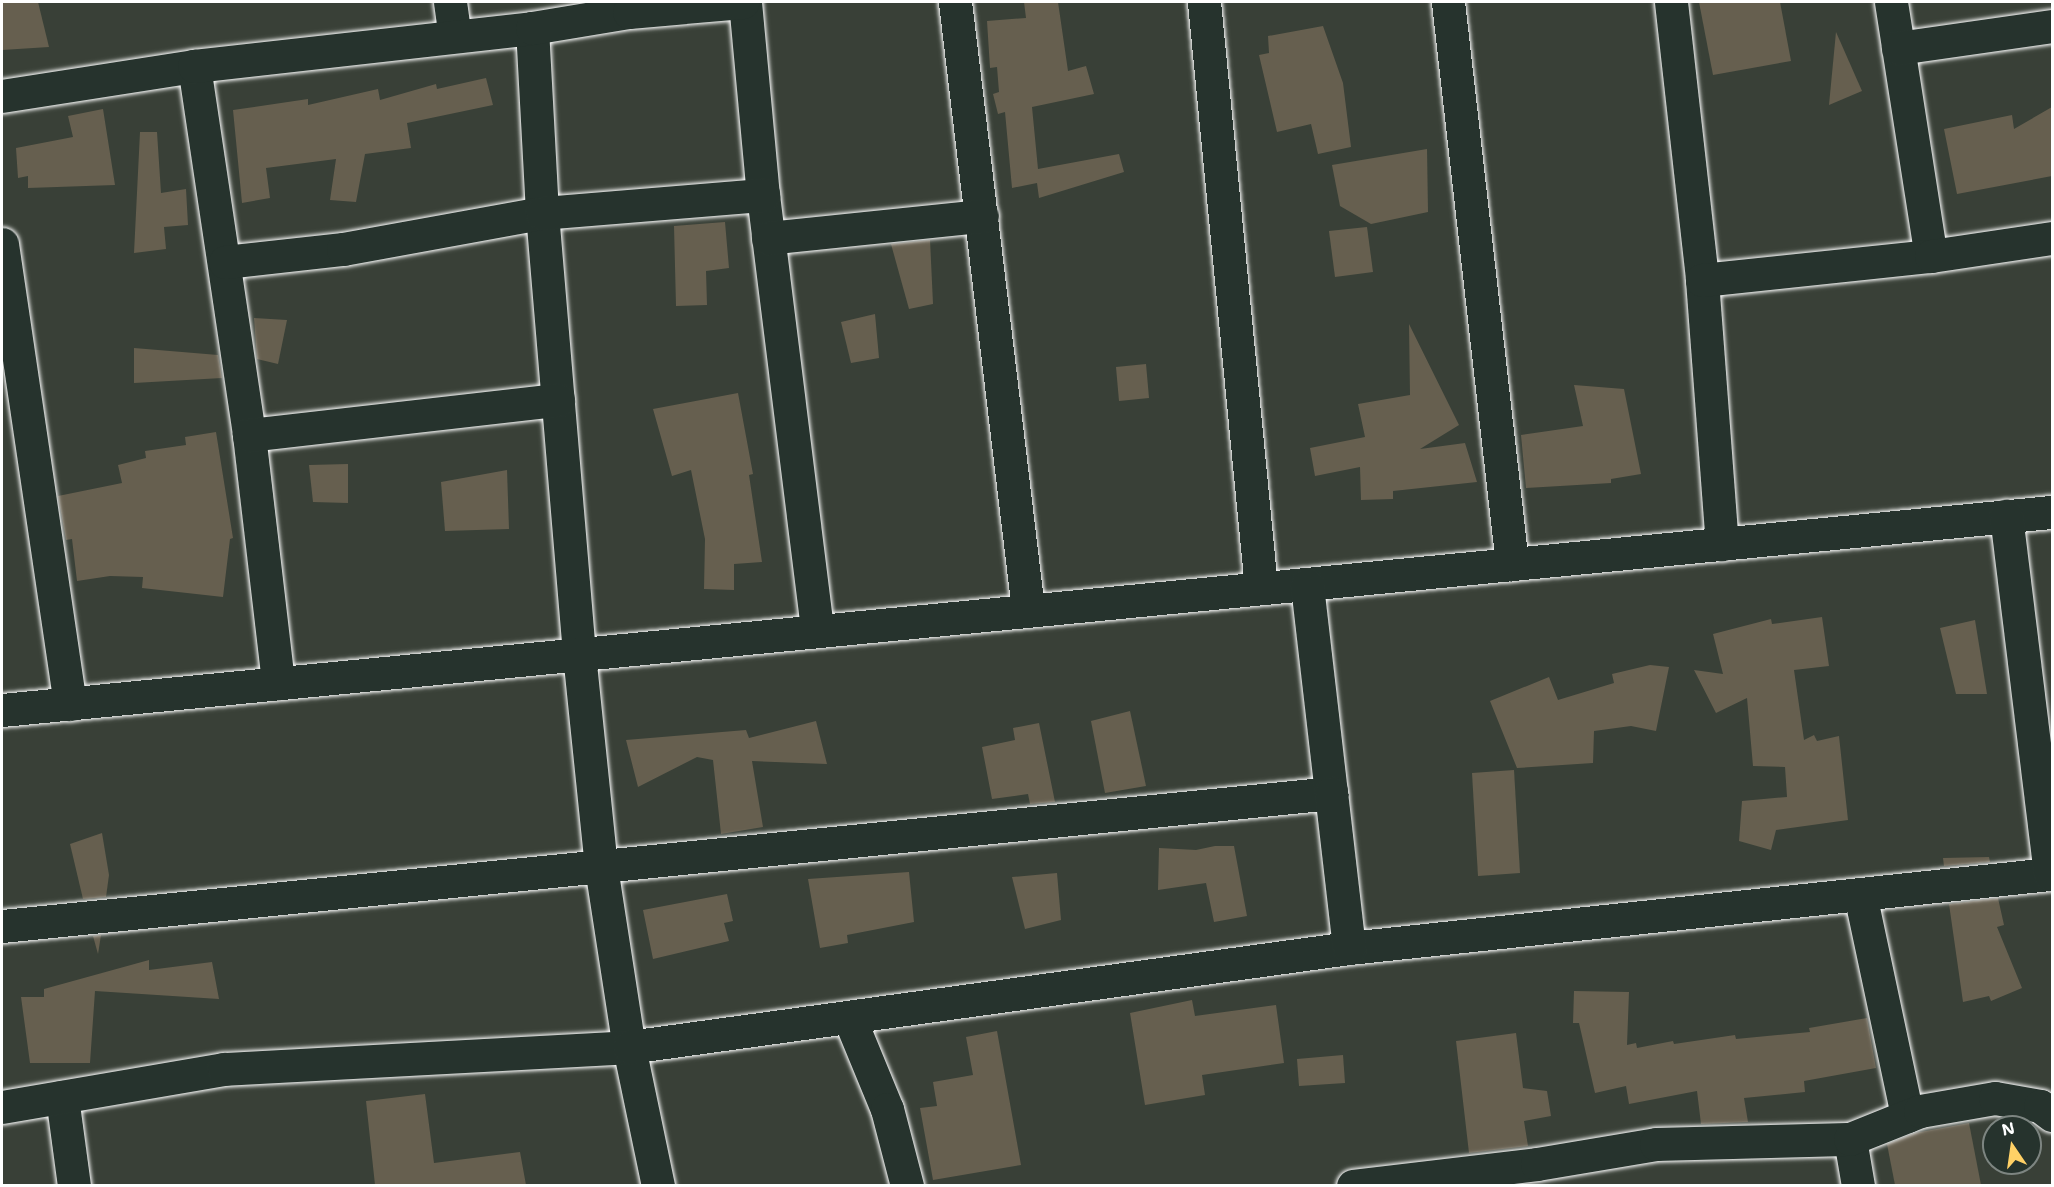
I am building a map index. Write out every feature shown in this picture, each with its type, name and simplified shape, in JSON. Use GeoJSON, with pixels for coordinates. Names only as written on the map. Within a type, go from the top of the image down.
{"type":"FeatureCollection","features":[{"type":"Feature","properties":{"kind":"street"},"geometry":{"type":"LineString","coordinates":[[450,2],[455,36]]}},
{"type":"Feature","properties":{"kind":"street"},"geometry":{"type":"LineString","coordinates":[[2,96],[194,66],[532,28],[628,7],[744,2],[768,238],[818,631]]}},
{"type":"Feature","properties":{"kind":"street"},"geometry":{"type":"LineString","coordinates":[[955,2],[1028,610]]}},
{"type":"Feature","properties":{"kind":"street"},"geometry":{"type":"LineString","coordinates":[[1204,2],[1261,588]]}},
{"type":"Feature","properties":{"kind":"street"},"geometry":{"type":"LineString","coordinates":[[1448,2],[1512,564]]}},
{"type":"Feature","properties":{"kind":"street"},"geometry":{"type":"LineString","coordinates":[[1671,2],[1702,280],[1722,544]]}},
{"type":"Feature","properties":{"kind":"street"},"geometry":{"type":"LineString","coordinates":[[1891,2],[1931,256]]}},
{"type":"Feature","properties":{"kind":"street"},"geometry":{"type":"LineString","coordinates":[[1898,48],[2052,26]]}},
{"type":"Feature","properties":{"kind":"street"},"geometry":{"type":"LineString","coordinates":[[532,28],[542,213],[579,654],[601,867],[629,1047],[658,1185]]}},
{"type":"Feature","properties":{"kind":"street"},"geometry":{"type":"LineString","coordinates":[[194,66],[249,435],[278,683]]}},
{"type":"Feature","properties":{"kind":"street"},"geometry":{"type":"LineString","coordinates":[[225,262],[343,249],[542,213],[763,195]]}},
{"type":"Feature","properties":{"kind":"street"},"geometry":{"type":"LineString","coordinates":[[768,238],[982,216]]}},
{"type":"Feature","properties":{"kind":"street"},"geometry":{"type":"LineString","coordinates":[[1702,280],[1931,256],[2052,238]]}},
{"type":"Feature","properties":{"kind":"street"},"geometry":{"type":"LineString","coordinates":[[2,244],[70,704]]}},
{"type":"Feature","properties":{"kind":"street"},"geometry":{"type":"LineString","coordinates":[[249,435],[558,400]]}},
{"type":"Feature","properties":{"kind":"street"},"geometry":{"type":"LineString","coordinates":[[2,710],[2052,512]]}},
{"type":"Feature","properties":{"kind":"street"},"geometry":{"type":"LineString","coordinates":[[2,1107],[224,1069],[629,1047],[1349,948],[2051,874],[2006,516]]}},
{"type":"Feature","properties":{"kind":"street"},"geometry":{"type":"LineString","coordinates":[[1307,584],[1349,948]]}},
{"type":"Feature","properties":{"kind":"street"},"geometry":{"type":"LineString","coordinates":[[2,926],[1330,793]]}},
{"type":"Feature","properties":{"kind":"street"},"geometry":{"type":"LineString","coordinates":[[1860,894],[1907,1116]]}},
{"type":"Feature","properties":{"kind":"street"},"geometry":{"type":"LineString","coordinates":[[849,1017],[887,1109],[907,1185]]}},
{"type":"Feature","properties":{"kind":"street"},"geometry":{"type":"LineString","coordinates":[[62,1097],[74,1185]]}},
{"type":"Feature","properties":{"kind":"street"},"geometry":{"type":"LineString","coordinates":[[1353,1185],[1537,1164],[1656,1144],[1850,1139],[1907,1116],[1995,1098],[2040,1106],[2052,1115]]}},
{"type":"Feature","properties":{"kind":"street"},"geometry":{"type":"LineString","coordinates":[[1850,1139],[1858,1185]]}},
{"type":"Feature","properties":{"kind":"building"},"geometry":{"type":"Polygon","coordinates":[[[2,2],[38,2],[49,47],[2,50],[2,2]]]}},
{"type":"Feature","properties":{"kind":"building"},"geometry":{"type":"Polygon","coordinates":[[[1024,2],[1058,2],[1068,71],[1086,66],[1094,94],[1032,107],[1038,169],[1119,154],[1124,172],[1039,198],[1037,183],[1012,188],[1005,112],[998,114],[993,94],[999,92],[997,67],[990,68],[987,21],[1026,18],[1024,2]]]}},
{"type":"Feature","properties":{"kind":"building"},"geometry":{"type":"Polygon","coordinates":[[[1699,2],[1780,2],[1791,61],[1713,75],[1699,2]]]}},
{"type":"Feature","properties":{"kind":"building"},"geometry":{"type":"Polygon","coordinates":[[[1323,26],[1343,83],[1351,147],[1318,154],[1311,124],[1277,132],[1259,55],[1269,53],[1268,36],[1323,26]]]}},
{"type":"Feature","properties":{"kind":"building"},"geometry":{"type":"Polygon","coordinates":[[[1836,32],[1862,91],[1829,105],[1836,32]]]}},
{"type":"Feature","properties":{"kind":"building"},"geometry":{"type":"Polygon","coordinates":[[[486,78],[493,105],[407,123],[411,148],[365,154],[356,202],[330,200],[336,159],[266,168],[270,198],[242,203],[233,110],[308,99],[308,105],[378,89],[380,100],[436,84],[437,89],[486,78]]]}},
{"type":"Feature","properties":{"kind":"building"},"geometry":{"type":"Polygon","coordinates":[[[2052,107],[2052,176],[1957,194],[1944,129],[2012,115],[2014,129],[2052,107]]]}},
{"type":"Feature","properties":{"kind":"building"},"geometry":{"type":"Polygon","coordinates":[[[103,109],[115,185],[28,188],[28,176],[18,178],[16,148],[73,137],[68,116],[103,109]]]}},
{"type":"Feature","properties":{"kind":"building"},"geometry":{"type":"Polygon","coordinates":[[[140,132],[157,132],[161,193],[186,189],[188,225],[164,227],[166,249],[134,253],[140,132]]]}},
{"type":"Feature","properties":{"kind":"building"},"geometry":{"type":"Polygon","coordinates":[[[1427,149],[1428,212],[1371,224],[1340,206],[1332,165],[1427,149]]]}},
{"type":"Feature","properties":{"kind":"building"},"geometry":{"type":"Polygon","coordinates":[[[725,222],[729,268],[706,271],[707,305],[676,306],[674,226],[725,222]]]}},
{"type":"Feature","properties":{"kind":"building"},"geometry":{"type":"Polygon","coordinates":[[[1367,227],[1373,272],[1335,277],[1329,231],[1367,227]]]}},
{"type":"Feature","properties":{"kind":"building"},"geometry":{"type":"Polygon","coordinates":[[[930,240],[933,304],[909,309],[891,244],[930,240]]]}},
{"type":"Feature","properties":{"kind":"building"},"geometry":{"type":"Polygon","coordinates":[[[875,314],[879,358],[851,363],[841,322],[875,314]]]}},
{"type":"Feature","properties":{"kind":"building"},"geometry":{"type":"Polygon","coordinates":[[[254,318],[287,320],[278,364],[257,359],[254,318]]]}},
{"type":"Feature","properties":{"kind":"building"},"geometry":{"type":"Polygon","coordinates":[[[1409,324],[1459,425],[1420,449],[1465,443],[1477,482],[1393,491],[1393,499],[1361,500],[1360,467],[1315,476],[1310,448],[1365,437],[1358,404],[1410,395],[1409,324]]]}},
{"type":"Feature","properties":{"kind":"building"},"geometry":{"type":"Polygon","coordinates":[[[134,348],[218,355],[222,378],[134,383],[134,348]]]}},
{"type":"Feature","properties":{"kind":"building"},"geometry":{"type":"Polygon","coordinates":[[[1146,364],[1149,398],[1119,401],[1116,367],[1146,364]]]}},
{"type":"Feature","properties":{"kind":"building"},"geometry":{"type":"Polygon","coordinates":[[[1574,385],[1624,389],[1641,474],[1611,479],[1611,483],[1526,488],[1521,435],[1583,426],[1574,385]]]}},
{"type":"Feature","properties":{"kind":"building"},"geometry":{"type":"Polygon","coordinates":[[[738,393],[753,474],[749,475],[762,562],[734,564],[734,590],[704,589],[705,539],[691,470],[672,476],[653,409],[738,393]]]}},
{"type":"Feature","properties":{"kind":"building"},"geometry":{"type":"Polygon","coordinates":[[[216,432],[233,538],[230,539],[223,597],[142,588],[143,577],[110,576],[77,581],[72,539],[66,540],[58,496],[122,483],[118,465],[146,458],[145,451],[186,445],[185,437],[216,432]]]}},
{"type":"Feature","properties":{"kind":"building"},"geometry":{"type":"Polygon","coordinates":[[[348,464],[348,503],[313,502],[309,465],[348,464]]]}},
{"type":"Feature","properties":{"kind":"building"},"geometry":{"type":"Polygon","coordinates":[[[507,470],[509,529],[445,531],[441,482],[507,470]]]}},
{"type":"Feature","properties":{"kind":"building"},"geometry":{"type":"Polygon","coordinates":[[[1822,617],[1829,666],[1794,670],[1804,740],[1814,735],[1817,741],[1839,736],[1848,820],[1776,830],[1771,850],[1739,841],[1742,801],[1787,797],[1785,767],[1753,766],[1747,698],[1716,713],[1694,670],[1723,674],[1713,634],[1771,619],[1772,624],[1822,617]]]}},
{"type":"Feature","properties":{"kind":"building"},"geometry":{"type":"Polygon","coordinates":[[[1975,620],[1987,694],[1956,694],[1940,628],[1975,620]]]}},
{"type":"Feature","properties":{"kind":"building"},"geometry":{"type":"Polygon","coordinates":[[[1650,665],[1669,667],[1656,731],[1631,726],[1594,731],[1593,763],[1517,768],[1490,701],[1549,677],[1558,700],[1614,683],[1612,674],[1650,665]]]}},
{"type":"Feature","properties":{"kind":"building"},"geometry":{"type":"Polygon","coordinates":[[[1130,711],[1146,786],[1105,793],[1091,721],[1130,711]]]}},
{"type":"Feature","properties":{"kind":"building"},"geometry":{"type":"Polygon","coordinates":[[[816,721],[827,764],[752,761],[763,827],[721,834],[713,760],[697,757],[638,787],[626,740],[746,730],[749,738],[816,721]]]}},
{"type":"Feature","properties":{"kind":"building"},"geometry":{"type":"Polygon","coordinates":[[[1039,723],[1055,802],[1030,804],[1028,794],[992,799],[982,747],[1015,740],[1013,728],[1039,723]]]}},
{"type":"Feature","properties":{"kind":"building"},"geometry":{"type":"Polygon","coordinates":[[[1514,770],[1520,873],[1478,876],[1472,773],[1514,770]]]}},
{"type":"Feature","properties":{"kind":"building"},"geometry":{"type":"Polygon","coordinates":[[[102,833],[109,875],[106,897],[83,899],[70,844],[102,833]]]}},
{"type":"Feature","properties":{"kind":"building"},"geometry":{"type":"Polygon","coordinates":[[[1215,846],[1234,846],[1247,916],[1214,922],[1206,883],[1158,890],[1159,848],[1196,850],[1215,846]]]}},
{"type":"Feature","properties":{"kind":"building"},"geometry":{"type":"Polygon","coordinates":[[[1989,857],[1990,862],[1944,866],[1943,858],[1989,857]]]}},
{"type":"Feature","properties":{"kind":"building"},"geometry":{"type":"Polygon","coordinates":[[[909,872],[914,922],[847,935],[848,943],[820,948],[808,879],[909,872]]]}},
{"type":"Feature","properties":{"kind":"building"},"geometry":{"type":"Polygon","coordinates":[[[1057,873],[1061,920],[1025,929],[1012,877],[1057,873]]]}},
{"type":"Feature","properties":{"kind":"building"},"geometry":{"type":"Polygon","coordinates":[[[727,894],[733,921],[724,923],[729,941],[653,959],[643,910],[727,894]]]}},
{"type":"Feature","properties":{"kind":"building"},"geometry":{"type":"Polygon","coordinates":[[[1998,898],[2004,925],[1997,927],[2022,988],[1991,1001],[1989,996],[1963,1002],[1949,904],[1998,898]]]}},
{"type":"Feature","properties":{"kind":"building"},"geometry":{"type":"Polygon","coordinates":[[[101,935],[98,954],[93,936],[101,935]]]}},
{"type":"Feature","properties":{"kind":"building"},"geometry":{"type":"Polygon","coordinates":[[[149,960],[149,970],[212,962],[219,999],[95,991],[90,1063],[30,1063],[21,997],[44,997],[44,989],[149,960]]]}},
{"type":"Feature","properties":{"kind":"building"},"geometry":{"type":"Polygon","coordinates":[[[1574,991],[1629,992],[1627,1045],[1636,1043],[1637,1048],[1673,1041],[1674,1044],[1735,1035],[1736,1039],[1810,1032],[1809,1028],[1867,1018],[1876,1068],[1804,1081],[1805,1092],[1744,1098],[1748,1122],[1701,1124],[1697,1091],[1629,1104],[1626,1086],[1595,1093],[1579,1023],[1573,1023],[1574,991]]]}},
{"type":"Feature","properties":{"kind":"building"},"geometry":{"type":"Polygon","coordinates":[[[1192,1000],[1195,1016],[1276,1005],[1284,1063],[1202,1075],[1205,1095],[1145,1105],[1130,1013],[1192,1000]]]}},
{"type":"Feature","properties":{"kind":"building"},"geometry":{"type":"Polygon","coordinates":[[[997,1031],[1021,1165],[933,1180],[920,1108],[937,1106],[933,1082],[973,1075],[966,1037],[997,1031]]]}},
{"type":"Feature","properties":{"kind":"building"},"geometry":{"type":"Polygon","coordinates":[[[1516,1033],[1523,1088],[1547,1091],[1551,1116],[1524,1121],[1528,1146],[1469,1153],[1456,1041],[1516,1033]]]}},
{"type":"Feature","properties":{"kind":"building"},"geometry":{"type":"Polygon","coordinates":[[[1343,1055],[1345,1083],[1299,1086],[1297,1059],[1343,1055]]]}},
{"type":"Feature","properties":{"kind":"building"},"geometry":{"type":"Polygon","coordinates":[[[425,1094],[434,1163],[520,1152],[526,1185],[375,1185],[366,1101],[425,1094]]]}},
{"type":"Feature","properties":{"kind":"building"},"geometry":{"type":"Polygon","coordinates":[[[1969,1123],[1981,1185],[1895,1185],[1887,1144],[1915,1133],[1969,1123]]]}}]}
